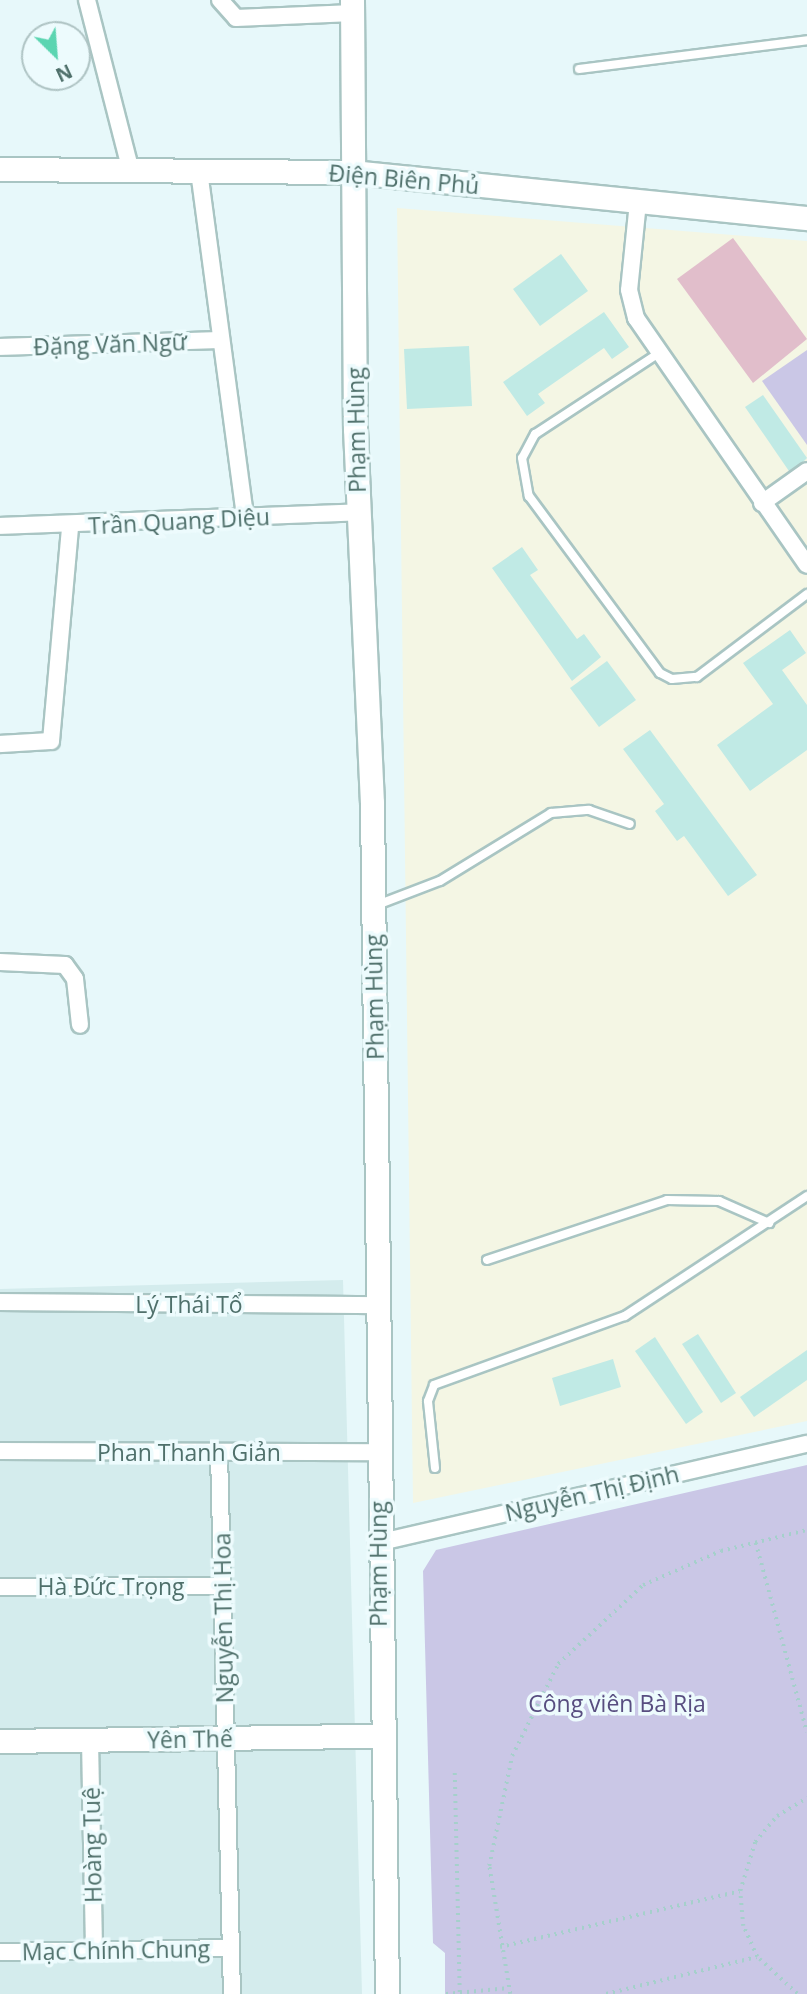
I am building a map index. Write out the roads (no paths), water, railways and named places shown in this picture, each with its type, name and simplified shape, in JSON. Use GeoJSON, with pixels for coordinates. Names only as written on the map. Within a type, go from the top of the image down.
{"type":"FeatureCollection","features":[{"type":"Feature","properties":{"kind":"street"},"geometry":{"type":"LineString","coordinates":[[87,0],[131,171]]}},
{"type":"Feature","properties":{"kind":"street"},"geometry":{"type":"LineString","coordinates":[[220,0],[236,18],[353,7]]}},
{"type":"Feature","properties":{"kind":"street","name":"Phạm Hùng"},"geometry":{"type":"LineString","coordinates":[[353,7],[359,512],[373,906],[378,1305],[377,1543],[387,1994]]}},
{"type":"Feature","properties":{"kind":"street","name":"Điện Biên Phủ"},"geometry":{"type":"LineString","coordinates":[[0,169],[353,172],[807,218]]}},
{"type":"Feature","properties":{"kind":"street"},"geometry":{"type":"LineString","coordinates":[[199,171],[245,517]]}},
{"type":"Feature","properties":{"kind":"street"},"geometry":{"type":"LineString","coordinates":[[638,202],[631,305],[659,353],[807,565]]}},
{"type":"Feature","properties":{"kind":"street","name":"Đặng Văn Ngữ"},"geometry":{"type":"LineString","coordinates":[[0,347],[220,340]]}},
{"type":"Feature","properties":{"kind":"street"},"geometry":{"type":"LineString","coordinates":[[762,503],[807,471]]}},
{"type":"Feature","properties":{"kind":"street","name":"Trần Quang Diệu"},"geometry":{"type":"LineString","coordinates":[[0,526],[70,527],[359,512]]}},
{"type":"Feature","properties":{"kind":"street"},"geometry":{"type":"LineString","coordinates":[[0,744],[51,741],[70,527]]}},
{"type":"Feature","properties":{"kind":"street"},"geometry":{"type":"LineString","coordinates":[[0,962],[65,965],[75,978],[80,1025]]}},
{"type":"Feature","properties":{"kind":"street","name":"Lý Thái Tổ"},"geometry":{"type":"LineString","coordinates":[[0,1302],[378,1305]]}},
{"type":"Feature","properties":{"kind":"street","name":"Nguyễn Thị Định"},"geometry":{"type":"LineString","coordinates":[[377,1543],[807,1444]]}},
{"type":"Feature","properties":{"kind":"street","name":"Phan Thanh Giản"},"geometry":{"type":"LineString","coordinates":[[0,1451],[378,1451]]}},
{"type":"Feature","properties":{"kind":"street","name":"Nguyễn Thị Hoa"},"geometry":{"type":"LineString","coordinates":[[219,1452],[232,1994]]}},
{"type":"Feature","properties":{"kind":"street","name":"Hà Đức Trọng"},"geometry":{"type":"LineString","coordinates":[[0,1587],[222,1586]]}},
{"type":"Feature","properties":{"kind":"street","name":"Yên Thế"},"geometry":{"type":"LineString","coordinates":[[0,1741],[380,1736]]}},
{"type":"Feature","properties":{"kind":"street","name":"Hoàng Tuệ"},"geometry":{"type":"LineString","coordinates":[[90,1740],[94,1951]]}},
{"type":"Feature","properties":{"kind":"street","name":"Mạc Chính Chung"},"geometry":{"type":"LineString","coordinates":[[0,1952],[231,1948]]}},
{"type":"Feature","properties":{"kind":"lane"},"geometry":{"type":"LineString","coordinates":[[579,69],[807,40]]}},
{"type":"Feature","properties":{"kind":"lane"},"geometry":{"type":"LineString","coordinates":[[659,353],[535,434],[522,458],[529,496],[660,673],[672,679],[697,677],[807,594]]}},
{"type":"Feature","properties":{"kind":"lane"},"geometry":{"type":"LineString","coordinates":[[373,906],[440,881],[551,813],[589,810],[630,824]]}},
{"type":"Feature","properties":{"kind":"lane"},"geometry":{"type":"LineString","coordinates":[[435,1468],[428,1401],[433,1385],[625,1316],[807,1196]]}},
{"type":"Feature","properties":{"kind":"lane"},"geometry":{"type":"LineString","coordinates":[[486,1260],[667,1200],[719,1201],[769,1223]]}},
{"type":"Feature","properties":{"kind":"park label","name":"Công viên Bà Rịa"},"geometry":{"type":"Point","coordinates":[617,1703]}}]}
